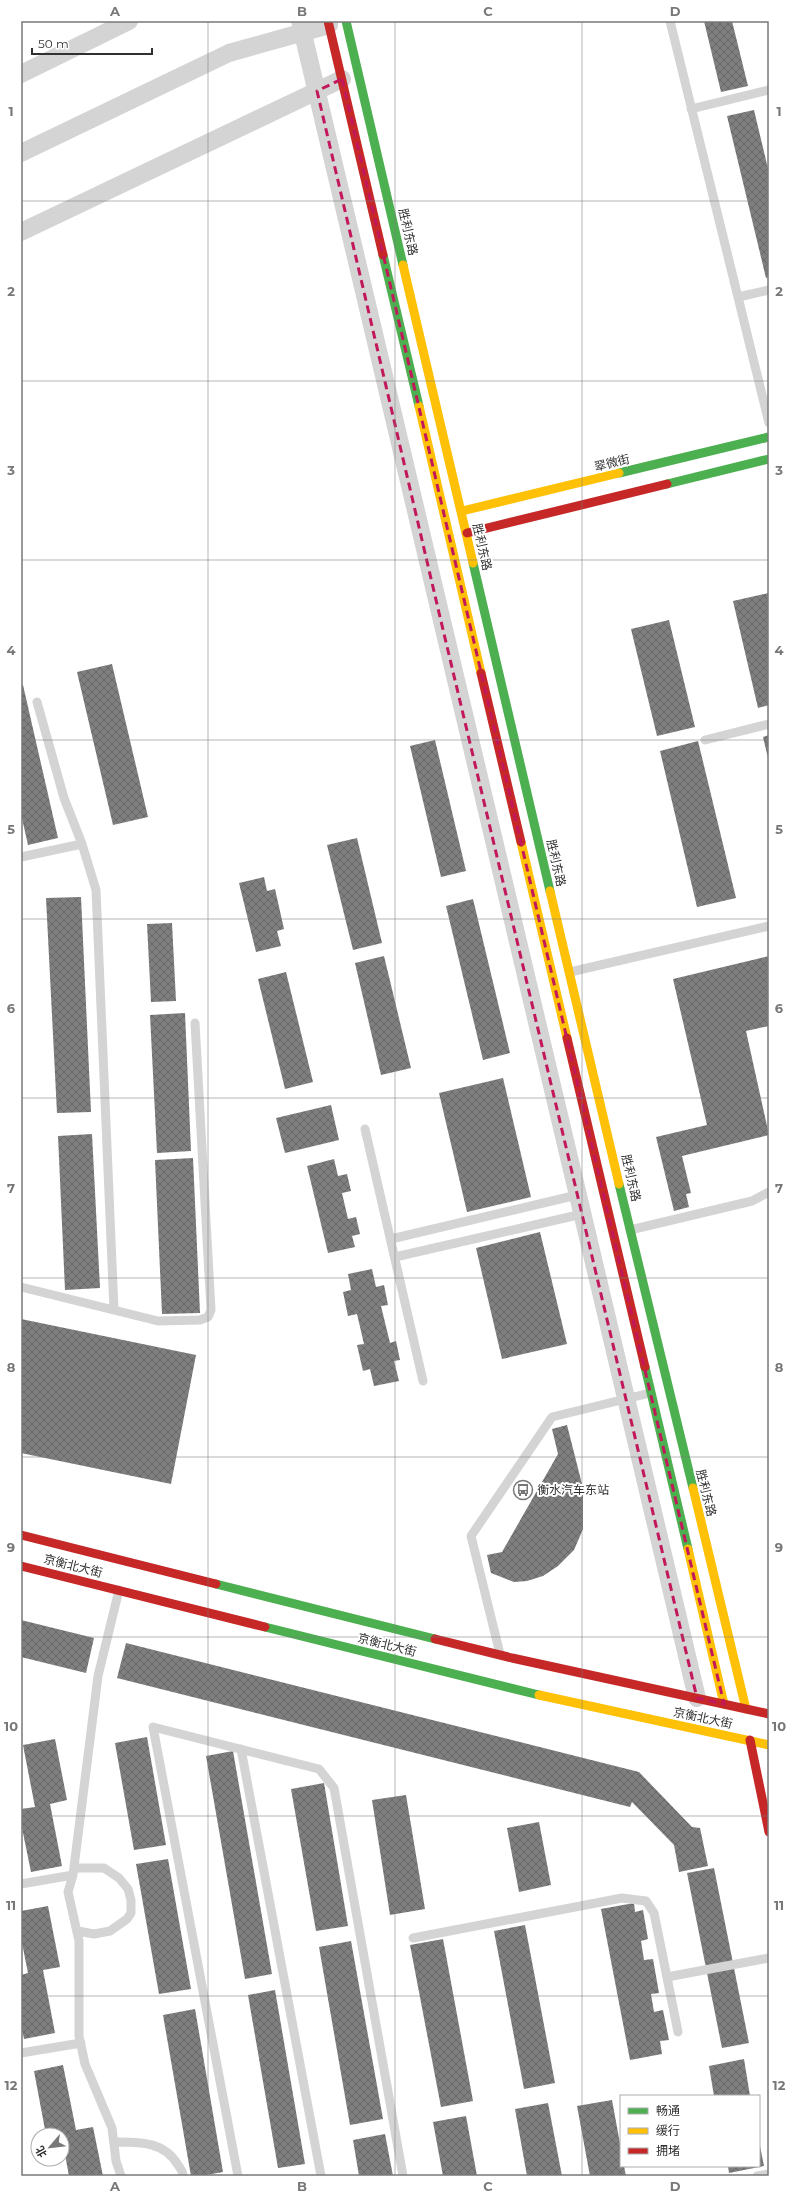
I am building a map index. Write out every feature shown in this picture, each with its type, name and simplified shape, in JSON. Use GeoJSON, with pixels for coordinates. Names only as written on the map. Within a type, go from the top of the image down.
{"type":"FeatureCollection","features":[{"type":"Feature","properties":{"kind":"main road","name":"胜利东路"},"geometry":{"type":"LineString","coordinates":[[346,21],[630,1230],[746,1709]]}},
{"type":"Feature","properties":{"kind":"main road"},"geometry":{"type":"LineString","coordinates":[[328,23],[724,1704]]}},
{"type":"Feature","properties":{"kind":"main road","name":"翠微街"},"geometry":{"type":"LineString","coordinates":[[462,511],[769,437]]}},
{"type":"Feature","properties":{"kind":"main road"},"geometry":{"type":"LineString","coordinates":[[466,533],[769,459]]}},
{"type":"Feature","properties":{"kind":"main road","name":"京衡北大街"},"geometry":{"type":"LineString","coordinates":[[21,1535],[500,1655],[769,1714]]}},
{"type":"Feature","properties":{"kind":"main road","name":"京衡北大街"},"geometry":{"type":"LineString","coordinates":[[21,1566],[505,1687],[769,1745]]}},
{"type":"Feature","properties":{"kind":"main road"},"geometry":{"type":"LineString","coordinates":[[750,1740],[769,1832]]}},
{"type":"Feature","properties":{"kind":"street"},"geometry":{"type":"LineString","coordinates":[[21,74],[129,21]]}},
{"type":"Feature","properties":{"kind":"street"},"geometry":{"type":"LineString","coordinates":[[21,154],[229,52],[302,27],[328,23]]}},
{"type":"Feature","properties":{"kind":"street"},"geometry":{"type":"LineString","coordinates":[[302,27],[696,1698]]}},
{"type":"Feature","properties":{"kind":"street"},"geometry":{"type":"LineString","coordinates":[[21,232],[342,79]]}},
{"type":"Feature","properties":{"kind":"lane"},"geometry":{"type":"LineString","coordinates":[[670,21],[769,423]]}},
{"type":"Feature","properties":{"kind":"lane"},"geometry":{"type":"LineString","coordinates":[[691,109],[769,90]]}},
{"type":"Feature","properties":{"kind":"lane"},"geometry":{"type":"LineString","coordinates":[[738,298],[769,290]]}},
{"type":"Feature","properties":{"kind":"lane"},"geometry":{"type":"LineString","coordinates":[[37,702],[64,798],[82,844],[96,890],[114,1310]]}},
{"type":"Feature","properties":{"kind":"lane"},"geometry":{"type":"LineString","coordinates":[[705,740],[769,724]]}},
{"type":"Feature","properties":{"kind":"lane"},"geometry":{"type":"LineString","coordinates":[[21,857],[82,844]]}},
{"type":"Feature","properties":{"kind":"lane"},"geometry":{"type":"LineString","coordinates":[[570,972],[769,926]]}},
{"type":"Feature","properties":{"kind":"lane"},"geometry":{"type":"LineString","coordinates":[[21,1287],[158,1321],[200,1320],[208,1317],[211,1310],[195,1023]]}},
{"type":"Feature","properties":{"kind":"lane"},"geometry":{"type":"LineString","coordinates":[[366,1130],[423,1381]]}},
{"type":"Feature","properties":{"kind":"lane"},"geometry":{"type":"LineString","coordinates":[[630,1230],[752,1201],[769,1192]]}},
{"type":"Feature","properties":{"kind":"lane"},"geometry":{"type":"LineString","coordinates":[[391,1239],[577,1196]]}},
{"type":"Feature","properties":{"kind":"lane"},"geometry":{"type":"LineString","coordinates":[[395,1258],[582,1214]]}},
{"type":"Feature","properties":{"kind":"lane"},"geometry":{"type":"LineString","coordinates":[[500,1655],[471,1536],[552,1418],[650,1393]]}},
{"type":"Feature","properties":{"kind":"lane"},"geometry":{"type":"LineString","coordinates":[[119,1590],[98,1676],[73,1871],[68,1892],[71,1912],[78,1931],[80,2043],[85,2064],[105,2108],[112,2128],[115,2142],[116,2160],[120,2176]]}},
{"type":"Feature","properties":{"kind":"lane"},"geometry":{"type":"LineString","coordinates":[[238,2176],[153,1727],[319,1769],[334,1788],[403,2176]]}},
{"type":"Feature","properties":{"kind":"lane"},"geometry":{"type":"LineString","coordinates":[[241,1749],[321,2176]]}},
{"type":"Feature","properties":{"kind":"lane"},"geometry":{"type":"LineString","coordinates":[[21,1884],[73,1871],[104,1868],[119,1878],[128,1889],[131,1900],[131,1913],[127,1919],[110,1931],[94,1934],[78,1931]]}},
{"type":"Feature","properties":{"kind":"lane"},"geometry":{"type":"LineString","coordinates":[[413,1938],[622,1898],[646,1901],[654,1913],[678,2032]]}},
{"type":"Feature","properties":{"kind":"lane"},"geometry":{"type":"LineString","coordinates":[[667,1977],[769,1958]]}},
{"type":"Feature","properties":{"kind":"lane"},"geometry":{"type":"LineString","coordinates":[[21,2053],[80,2043]]}},
{"type":"Feature","properties":{"kind":"lane"},"geometry":{"type":"LineString","coordinates":[[115,2142],[148,2142],[168,2151],[176,2161],[183,2176]]}},
{"type":"Feature","properties":{"kind":"lane"},"geometry":{"type":"LineString","coordinates":[[757,2176],[769,2174]]}},
{"type":"Feature","properties":{"kind":"highlighted area"},"geometry":{"type":"Polygon","coordinates":[[[342,79],[616,1248],[724,1704],[697,1698],[440,617],[317,91],[342,79]]]}},
{"type":"Feature","properties":{"kind":"building"},"geometry":{"type":"Polygon","coordinates":[[[704,21],[732,21],[748,86],[721,92],[704,21]]]}},
{"type":"Feature","properties":{"kind":"building"},"geometry":{"type":"Polygon","coordinates":[[[754,110],[769,173],[769,277],[766,278],[727,116],[754,110]]]}},
{"type":"Feature","properties":{"kind":"building"},"geometry":{"type":"Polygon","coordinates":[[[769,593],[769,705],[758,708],[733,601],[769,593]]]}},
{"type":"Feature","properties":{"kind":"building"},"geometry":{"type":"Polygon","coordinates":[[[669,620],[695,727],[657,736],[631,629],[669,620]]]}},
{"type":"Feature","properties":{"kind":"building"},"geometry":{"type":"Polygon","coordinates":[[[112,664],[148,817],[113,825],[77,672],[112,664]]]}},
{"type":"Feature","properties":{"kind":"building"},"geometry":{"type":"Polygon","coordinates":[[[21,685],[23,685],[58,838],[28,845],[21,814],[21,685]]]}},
{"type":"Feature","properties":{"kind":"building"},"geometry":{"type":"Polygon","coordinates":[[[769,735],[769,758],[768,758],[763,737],[769,735]]]}},
{"type":"Feature","properties":{"kind":"building"},"geometry":{"type":"Polygon","coordinates":[[[435,740],[466,871],[441,877],[410,746],[435,740]]]}},
{"type":"Feature","properties":{"kind":"building"},"geometry":{"type":"Polygon","coordinates":[[[698,741],[736,898],[697,907],[660,751],[698,741]]]}},
{"type":"Feature","properties":{"kind":"building"},"geometry":{"type":"Polygon","coordinates":[[[357,838],[382,943],[353,950],[327,845],[357,838]]]}},
{"type":"Feature","properties":{"kind":"building"},"geometry":{"type":"Polygon","coordinates":[[[264,877],[267,891],[275,889],[284,929],[277,931],[281,946],[256,952],[239,883],[264,877]]]}},
{"type":"Feature","properties":{"kind":"building"},"geometry":{"type":"Polygon","coordinates":[[[81,897],[91,1112],[57,1113],[46,898],[81,897]]]}},
{"type":"Feature","properties":{"kind":"building"},"geometry":{"type":"Polygon","coordinates":[[[473,899],[510,1053],[483,1060],[446,906],[473,899]]]}},
{"type":"Feature","properties":{"kind":"building"},"geometry":{"type":"Polygon","coordinates":[[[172,923],[176,1001],[151,1002],[147,924],[172,923]]]}},
{"type":"Feature","properties":{"kind":"building"},"geometry":{"type":"Polygon","coordinates":[[[384,956],[411,1068],[381,1075],[355,963],[384,956]]]}},
{"type":"Feature","properties":{"kind":"building"},"geometry":{"type":"Polygon","coordinates":[[[769,956],[769,1026],[746,1031],[769,1135],[682,1156],[691,1193],[686,1194],[689,1207],[674,1211],[656,1137],[707,1125],[673,979],[769,956]]]}},
{"type":"Feature","properties":{"kind":"building"},"geometry":{"type":"Polygon","coordinates":[[[286,972],[313,1082],[285,1089],[258,979],[286,972]]]}},
{"type":"Feature","properties":{"kind":"building"},"geometry":{"type":"Polygon","coordinates":[[[185,1013],[191,1151],[157,1153],[150,1015],[185,1013]]]}},
{"type":"Feature","properties":{"kind":"building"},"geometry":{"type":"Polygon","coordinates":[[[503,1078],[531,1197],[467,1212],[439,1093],[503,1078]]]}},
{"type":"Feature","properties":{"kind":"building"},"geometry":{"type":"Polygon","coordinates":[[[331,1105],[339,1140],[285,1153],[276,1118],[331,1105]]]}},
{"type":"Feature","properties":{"kind":"building"},"geometry":{"type":"Polygon","coordinates":[[[92,1134],[100,1288],[65,1290],[58,1136],[92,1134]]]}},
{"type":"Feature","properties":{"kind":"building"},"geometry":{"type":"Polygon","coordinates":[[[193,1158],[200,1313],[162,1314],[155,1160],[193,1158]]]}},
{"type":"Feature","properties":{"kind":"building"},"geometry":{"type":"Polygon","coordinates":[[[334,1159],[338,1176],[347,1174],[351,1191],[342,1193],[348,1219],[356,1217],[360,1234],[352,1236],[355,1247],[328,1253],[307,1166],[334,1159]]]}},
{"type":"Feature","properties":{"kind":"building"},"geometry":{"type":"Polygon","coordinates":[[[540,1232],[567,1344],[502,1359],[476,1248],[540,1232]]]}},
{"type":"Feature","properties":{"kind":"building"},"geometry":{"type":"Polygon","coordinates":[[[372,1269],[376,1287],[384,1285],[388,1305],[381,1306],[390,1343],[396,1341],[400,1360],[394,1361],[399,1381],[374,1386],[370,1369],[363,1371],[357,1345],[364,1344],[357,1314],[348,1316],[343,1292],[351,1290],[348,1274],[372,1269]]]}},
{"type":"Feature","properties":{"kind":"building"},"geometry":{"type":"Polygon","coordinates":[[[21,1319],[196,1355],[171,1484],[21,1453],[21,1319]]]}},
{"type":"Feature","properties":{"kind":"building"},"geometry":{"type":"Polygon","coordinates":[[[567,1425],[583,1488],[583,1529],[574,1550],[558,1566],[543,1576],[527,1581],[514,1582],[491,1573],[487,1555],[502,1552],[558,1454],[552,1429],[567,1425]]]}},
{"type":"Feature","properties":{"kind":"building"},"geometry":{"type":"Polygon","coordinates":[[[21,1620],[94,1638],[86,1673],[21,1657],[21,1620]]]}},
{"type":"Feature","properties":{"kind":"building"},"geometry":{"type":"Polygon","coordinates":[[[126,1643],[639,1772],[692,1827],[700,1828],[708,1866],[679,1872],[674,1845],[632,1802],[630,1807],[117,1678],[126,1643]]]}},
{"type":"Feature","properties":{"kind":"building"},"geometry":{"type":"Polygon","coordinates":[[[147,1737],[166,1845],[134,1850],[115,1743],[147,1737]]]}},
{"type":"Feature","properties":{"kind":"building"},"geometry":{"type":"Polygon","coordinates":[[[55,1739],[67,1800],[50,1804],[62,1866],[31,1872],[21,1823],[21,1809],[35,1807],[23,1745],[55,1739]]]}},
{"type":"Feature","properties":{"kind":"building"},"geometry":{"type":"Polygon","coordinates":[[[233,1751],[272,1974],[245,1979],[206,1756],[233,1751]]]}},
{"type":"Feature","properties":{"kind":"building"},"geometry":{"type":"Polygon","coordinates":[[[324,1783],[348,1926],[316,1931],[291,1789],[324,1783]]]}},
{"type":"Feature","properties":{"kind":"building"},"geometry":{"type":"Polygon","coordinates":[[[406,1795],[425,1909],[390,1915],[372,1800],[406,1795]]]}},
{"type":"Feature","properties":{"kind":"building"},"geometry":{"type":"Polygon","coordinates":[[[539,1822],[551,1885],[519,1892],[507,1828],[539,1822]]]}},
{"type":"Feature","properties":{"kind":"building"},"geometry":{"type":"Polygon","coordinates":[[[168,1859],[191,1989],[159,1994],[136,1864],[168,1859]]]}},
{"type":"Feature","properties":{"kind":"building"},"geometry":{"type":"Polygon","coordinates":[[[714,1868],[749,2043],[722,2048],[687,1873],[714,1868]]]}},
{"type":"Feature","properties":{"kind":"building"},"geometry":{"type":"Polygon","coordinates":[[[634,1903],[635,1912],[643,1910],[648,1939],[641,1941],[644,1960],[653,1959],[659,1993],[651,1994],[654,2012],[663,2010],[669,2040],[660,2041],[662,2054],[630,2060],[601,1909],[634,1903]]]}},
{"type":"Feature","properties":{"kind":"building"},"geometry":{"type":"Polygon","coordinates":[[[48,1906],[60,1967],[43,1970],[55,2033],[24,2039],[21,2025],[21,1975],[28,1973],[21,1938],[21,1911],[48,1906]]]}},
{"type":"Feature","properties":{"kind":"building"},"geometry":{"type":"Polygon","coordinates":[[[525,1925],[555,2083],[524,2089],[494,1931],[525,1925]]]}},
{"type":"Feature","properties":{"kind":"building"},"geometry":{"type":"Polygon","coordinates":[[[443,1939],[473,2101],[441,2107],[410,1945],[443,1939]]]}},
{"type":"Feature","properties":{"kind":"building"},"geometry":{"type":"Polygon","coordinates":[[[351,1941],[383,2119],[350,2125],[319,1947],[351,1941]]]}},
{"type":"Feature","properties":{"kind":"building"},"geometry":{"type":"Polygon","coordinates":[[[275,1990],[305,2164],[278,2168],[248,1995],[275,1990]]]}},
{"type":"Feature","properties":{"kind":"building"},"geometry":{"type":"Polygon","coordinates":[[[195,2009],[223,2172],[201,2176],[191,2176],[163,2015],[195,2009]]]}},
{"type":"Feature","properties":{"kind":"building"},"geometry":{"type":"Polygon","coordinates":[[[744,2059],[750,2095],[714,2095],[709,2066],[744,2059]]]}},
{"type":"Feature","properties":{"kind":"building"},"geometry":{"type":"Polygon","coordinates":[[[63,2065],[76,2130],[93,2127],[103,2176],[69,2176],[67,2167],[70,2167],[70,2127],[44,2127],[34,2071],[63,2065]]]}},
{"type":"Feature","properties":{"kind":"building"},"geometry":{"type":"Polygon","coordinates":[[[612,2100],[620,2144],[620,2167],[624,2167],[626,2176],[590,2176],[577,2106],[612,2100]]]}},
{"type":"Feature","properties":{"kind":"building"},"geometry":{"type":"Polygon","coordinates":[[[548,2103],[562,2176],[527,2176],[515,2109],[548,2103]]]}},
{"type":"Feature","properties":{"kind":"building"},"geometry":{"type":"Polygon","coordinates":[[[466,2116],[477,2176],[443,2176],[433,2122],[466,2116]]]}},
{"type":"Feature","properties":{"kind":"building"},"geometry":{"type":"Polygon","coordinates":[[[385,2134],[393,2176],[359,2176],[353,2140],[385,2134]]]}},
{"type":"Feature","properties":{"kind":"building"},"geometry":{"type":"Polygon","coordinates":[[[760,2146],[764,2166],[760,2167],[760,2146]]]}},
{"type":"Feature","properties":{"kind":"building"},"geometry":{"type":"Polygon","coordinates":[[[728,2167],[759,2167],[729,2173],[728,2167]]]}},
{"type":"Feature","properties":{"kind":"traffic: fast"},"geometry":{"type":"LineString","coordinates":[[346,21],[403,265]]}},
{"type":"Feature","properties":{"kind":"traffic: fast"},"geometry":{"type":"LineString","coordinates":[[383,255],[419,406]]}},
{"type":"Feature","properties":{"kind":"traffic: fast"},"geometry":{"type":"LineString","coordinates":[[619,473],[769,437]]}},
{"type":"Feature","properties":{"kind":"traffic: fast"},"geometry":{"type":"LineString","coordinates":[[667,484],[769,459]]}},
{"type":"Feature","properties":{"kind":"traffic: fast"},"geometry":{"type":"LineString","coordinates":[[473,563],[550,891]]}},
{"type":"Feature","properties":{"kind":"traffic: fast"},"geometry":{"type":"LineString","coordinates":[[619,1184],[693,1488]]}},
{"type":"Feature","properties":{"kind":"traffic: fast"},"geometry":{"type":"LineString","coordinates":[[645,1367],[688,1549]]}},
{"type":"Feature","properties":{"kind":"traffic: fast"},"geometry":{"type":"LineString","coordinates":[[216,1584],[435,1639]]}},
{"type":"Feature","properties":{"kind":"traffic: fast"},"geometry":{"type":"LineString","coordinates":[[265,1627],[539,1695]]}},
{"type":"Feature","properties":{"kind":"traffic: slow"},"geometry":{"type":"LineString","coordinates":[[403,265],[473,563]]}},
{"type":"Feature","properties":{"kind":"traffic: slow"},"geometry":{"type":"LineString","coordinates":[[419,406],[481,673]]}},
{"type":"Feature","properties":{"kind":"traffic: slow"},"geometry":{"type":"LineString","coordinates":[[462,511],[619,473]]}},
{"type":"Feature","properties":{"kind":"traffic: slow"},"geometry":{"type":"LineString","coordinates":[[521,842],[567,1038]]}},
{"type":"Feature","properties":{"kind":"traffic: slow"},"geometry":{"type":"LineString","coordinates":[[550,891],[619,1184]]}},
{"type":"Feature","properties":{"kind":"traffic: slow"},"geometry":{"type":"LineString","coordinates":[[693,1488],[746,1709]]}},
{"type":"Feature","properties":{"kind":"traffic: slow"},"geometry":{"type":"LineString","coordinates":[[688,1549],[724,1704]]}},
{"type":"Feature","properties":{"kind":"traffic: slow"},"geometry":{"type":"LineString","coordinates":[[539,1695],[769,1745]]}},
{"type":"Feature","properties":{"kind":"traffic: jam"},"geometry":{"type":"LineString","coordinates":[[328,21],[383,255]]}},
{"type":"Feature","properties":{"kind":"traffic: jam"},"geometry":{"type":"LineString","coordinates":[[467,533],[667,484]]}},
{"type":"Feature","properties":{"kind":"traffic: jam"},"geometry":{"type":"LineString","coordinates":[[481,673],[521,842]]}},
{"type":"Feature","properties":{"kind":"traffic: jam"},"geometry":{"type":"LineString","coordinates":[[567,1038],[645,1367]]}},
{"type":"Feature","properties":{"kind":"traffic: jam"},"geometry":{"type":"LineString","coordinates":[[21,1535],[216,1584]]}},
{"type":"Feature","properties":{"kind":"traffic: jam"},"geometry":{"type":"LineString","coordinates":[[21,1566],[265,1627]]}},
{"type":"Feature","properties":{"kind":"traffic: jam"},"geometry":{"type":"LineString","coordinates":[[435,1639],[512,1658],[769,1714]]}},
{"type":"Feature","properties":{"kind":"traffic: jam"},"geometry":{"type":"LineString","coordinates":[[750,1740],[769,1832]]}},
{"type":"Feature","properties":{"kind":"place","name":"衡水汽车东站"},"geometry":{"type":"Point","coordinates":[523,1490]}}]}
